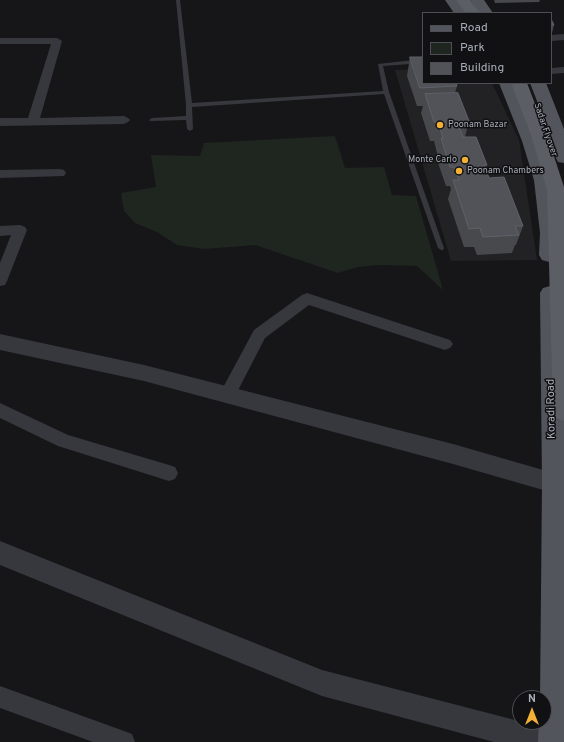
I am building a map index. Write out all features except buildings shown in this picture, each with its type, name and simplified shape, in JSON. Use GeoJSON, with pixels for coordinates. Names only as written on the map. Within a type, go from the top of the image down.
{"type":"FeatureCollection","features":[{"type":"Feature","properties":{"kind":"highway"},"geometry":{"type":"LineString","coordinates":[[463,0],[471,12]]}},
{"type":"Feature","properties":{"kind":"highway"},"geometry":{"type":"LineString","coordinates":[[470,0],[478,12]]}},
{"type":"Feature","properties":{"kind":"highway","name":"Sadar Flyover"},"geometry":{"type":"LineString","coordinates":[[519,84],[539,135],[556,190],[564,411]]}},
{"type":"Feature","properties":{"kind":"highway","name":"Sadar Flyover"},"geometry":{"type":"LineString","coordinates":[[528,84],[546,127],[563,184],[564,200]]}},
{"type":"Feature","properties":{"kind":"main road"},"geometry":{"type":"LineString","coordinates":[[452,0],[460,12]]}},
{"type":"Feature","properties":{"kind":"main road"},"geometry":{"type":"LineString","coordinates":[[477,0],[485,12]]}},
{"type":"Feature","properties":{"kind":"main road","name":"Koradi Road"},"geometry":{"type":"LineString","coordinates":[[507,84],[530,141],[543,180],[549,233],[559,485],[553,742]]}},
{"type":"Feature","properties":{"kind":"main road"},"geometry":{"type":"LineString","coordinates":[[538,84],[559,137],[564,158]]}},
{"type":"Feature","properties":{"kind":"street"},"geometry":{"type":"LineString","coordinates":[[552,38],[564,37]]}},
{"type":"Feature","properties":{"kind":"street"},"geometry":{"type":"LineString","coordinates":[[0,41],[57,41],[33,121]]}},
{"type":"Feature","properties":{"kind":"street"},"geometry":{"type":"LineString","coordinates":[[552,70],[564,70]]}},
{"type":"Feature","properties":{"kind":"street"},"geometry":{"type":"LineString","coordinates":[[0,122],[124,120]]}},
{"type":"Feature","properties":{"kind":"street"},"geometry":{"type":"LineString","coordinates":[[0,174],[60,173]]}},
{"type":"Feature","properties":{"kind":"street"},"geometry":{"type":"LineString","coordinates":[[0,231],[20,230],[0,281]]}},
{"type":"Feature","properties":{"kind":"street"},"geometry":{"type":"LineString","coordinates":[[227,395],[259,334],[307,299],[445,344]]}},
{"type":"Feature","properties":{"kind":"street"},"geometry":{"type":"LineString","coordinates":[[0,342],[144,373],[453,454],[559,485]]}},
{"type":"Feature","properties":{"kind":"street"},"geometry":{"type":"LineString","coordinates":[[0,410],[64,441],[169,473]]}},
{"type":"Feature","properties":{"kind":"street"},"geometry":{"type":"LineString","coordinates":[[0,553],[322,683],[546,742]]}},
{"type":"Feature","properties":{"kind":"street"},"geometry":{"type":"LineString","coordinates":[[0,697],[124,742]]}},
{"type":"Feature","properties":{"kind":"lane"},"geometry":{"type":"LineString","coordinates":[[178,0],[189,105],[190,129]]}},
{"type":"Feature","properties":{"kind":"lane"},"geometry":{"type":"LineString","coordinates":[[422,61],[380,65],[386,92],[441,248]]}},
{"type":"Feature","properties":{"kind":"lane"},"geometry":{"type":"LineString","coordinates":[[189,105],[386,92]]}},
{"type":"Feature","properties":{"kind":"lane"},"geometry":{"type":"LineString","coordinates":[[152,120],[189,118]]}},
{"type":"Feature","properties":{"kind":"shaded area","name":"Poonam Chambers"},"geometry":{"type":"Polygon","coordinates":[[[422,69],[422,84],[492,84],[519,140],[537,260],[451,261],[395,70],[422,69]]]}},
{"type":"Feature","properties":{"kind":"green space"},"geometry":{"type":"Polygon","coordinates":[[[335,136],[345,168],[384,167],[392,195],[416,196],[443,290],[417,266],[379,265],[358,267],[338,273],[255,245],[204,249],[177,245],[157,232],[135,223],[124,211],[121,193],[156,187],[151,155],[200,156],[204,143],[335,136]]]}},
{"type":"Feature","properties":{"kind":"place","name":"Poonam Bazar"},"geometry":{"type":"Point","coordinates":[440,125]}},
{"type":"Feature","properties":{"kind":"place","name":"Monte Carlo"},"geometry":{"type":"Point","coordinates":[465,160]}},
{"type":"Feature","properties":{"kind":"place","name":"Poonam Chambers"},"geometry":{"type":"Point","coordinates":[459,171]}}]}
